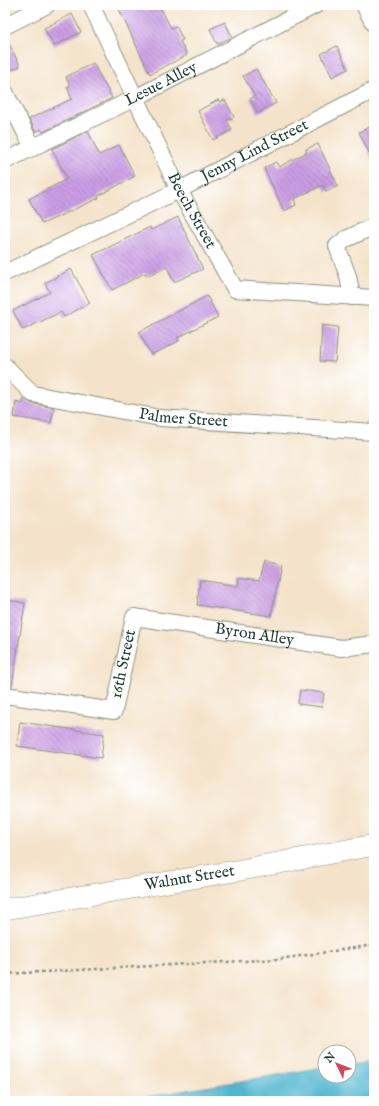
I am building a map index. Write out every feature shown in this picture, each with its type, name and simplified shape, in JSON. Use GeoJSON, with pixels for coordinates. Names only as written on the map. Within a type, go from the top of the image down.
{"type":"FeatureCollection","features":[{"type":"Feature","properties":{"kind":"main road","name":"Walnut Street"},"geometry":{"type":"LineString","coordinates":[[5,909],[241,870],[374,845]]}},
{"type":"Feature","properties":{"kind":"street"},"geometry":{"type":"LineString","coordinates":[[5,26],[46,5]]}},
{"type":"Feature","properties":{"kind":"street","name":"Beech Street"},"geometry":{"type":"LineString","coordinates":[[91,5],[179,190],[235,289],[374,298]]}},
{"type":"Feature","properties":{"kind":"street","name":"Lesue Alley"},"geometry":{"type":"LineString","coordinates":[[5,162],[135,98],[316,5]]}},
{"type":"Feature","properties":{"kind":"street"},"geometry":{"type":"LineString","coordinates":[[364,5],[374,24]]}},
{"type":"Feature","properties":{"kind":"street","name":"Jenny Lind Street"},"geometry":{"type":"LineString","coordinates":[[5,273],[179,190],[374,90]]}},
{"type":"Feature","properties":{"kind":"street"},"geometry":{"type":"LineString","coordinates":[[5,92],[33,148]]}},
{"type":"Feature","properties":{"kind":"street"},"geometry":{"type":"LineString","coordinates":[[352,297],[348,276],[337,246],[346,239],[374,226]]}},
{"type":"Feature","properties":{"kind":"street","name":"Palmer Street"},"geometry":{"type":"LineString","coordinates":[[5,366],[33,394],[160,418],[374,432]]}},
{"type":"Feature","properties":{"kind":"street","name":"Byron Alley"},"geometry":{"type":"LineString","coordinates":[[134,617],[341,648],[374,644]]}},
{"type":"Feature","properties":{"kind":"street","name":"16th Street"},"geometry":{"type":"LineString","coordinates":[[5,695],[114,711],[134,617]]}},
{"type":"Feature","properties":{"kind":"path"},"geometry":{"type":"LineString","coordinates":[[5,974],[280,959],[374,945]]}},
{"type":"Feature","properties":{"kind":"water"},"geometry":{"type":"Polygon","coordinates":[[[374,1061],[374,1101],[122,1101],[317,1068],[317,1084],[357,1084],[357,1063],[374,1061]]]}},
{"type":"Feature","properties":{"kind":"building"},"geometry":{"type":"Polygon","coordinates":[[[117,5],[159,5],[171,28],[176,26],[183,40],[180,41],[187,55],[150,74],[117,5]]]}},
{"type":"Feature","properties":{"kind":"building"},"geometry":{"type":"Polygon","coordinates":[[[72,14],[81,32],[54,46],[44,28],[72,14]]]}},
{"type":"Feature","properties":{"kind":"building"},"geometry":{"type":"Polygon","coordinates":[[[225,22],[232,37],[217,44],[210,29],[225,22]]]}},
{"type":"Feature","properties":{"kind":"building"},"geometry":{"type":"Polygon","coordinates":[[[5,35],[20,66],[5,73],[5,35]]]}},
{"type":"Feature","properties":{"kind":"building"},"geometry":{"type":"Polygon","coordinates":[[[337,46],[348,69],[332,77],[321,54],[337,46]]]}},
{"type":"Feature","properties":{"kind":"building"},"geometry":{"type":"Polygon","coordinates":[[[93,63],[112,98],[43,132],[41,129],[36,132],[29,119],[72,99],[67,87],[70,86],[66,77],[93,63]]]}},
{"type":"Feature","properties":{"kind":"building"},"geometry":{"type":"Polygon","coordinates":[[[256,69],[276,103],[258,113],[250,99],[255,96],[243,76],[256,69]]]}},
{"type":"Feature","properties":{"kind":"building"},"geometry":{"type":"Polygon","coordinates":[[[218,100],[220,102],[225,100],[234,117],[227,120],[232,130],[213,140],[198,111],[218,100]]]}},
{"type":"Feature","properties":{"kind":"building"},"geometry":{"type":"Polygon","coordinates":[[[374,125],[374,163],[359,132],[374,125]]]}},
{"type":"Feature","properties":{"kind":"building"},"geometry":{"type":"Polygon","coordinates":[[[88,131],[99,155],[119,145],[135,176],[98,196],[99,198],[42,224],[29,199],[67,179],[52,149],[88,131]]]}},
{"type":"Feature","properties":{"kind":"building"},"geometry":{"type":"Polygon","coordinates":[[[318,144],[338,186],[326,192],[323,185],[294,199],[296,205],[284,211],[264,168],[276,162],[279,167],[307,152],[306,149],[318,144]]]}},
{"type":"Feature","properties":{"kind":"building"},"geometry":{"type":"Polygon","coordinates":[[[178,217],[203,269],[174,282],[167,267],[147,276],[145,273],[112,290],[93,255],[150,227],[151,230],[178,217]]]}},
{"type":"Feature","properties":{"kind":"building"},"geometry":{"type":"Polygon","coordinates":[[[71,269],[90,303],[64,317],[61,312],[23,330],[13,311],[50,292],[45,283],[71,269]]]}},
{"type":"Feature","properties":{"kind":"building"},"geometry":{"type":"Polygon","coordinates":[[[207,296],[218,317],[177,338],[179,341],[151,355],[139,332],[207,296]]]}},
{"type":"Feature","properties":{"kind":"building"},"geometry":{"type":"Polygon","coordinates":[[[322,325],[338,327],[335,362],[320,361],[322,325]]]}},
{"type":"Feature","properties":{"kind":"building"},"geometry":{"type":"Polygon","coordinates":[[[23,398],[31,403],[54,408],[51,423],[14,417],[16,402],[23,404],[23,398]]]}},
{"type":"Feature","properties":{"kind":"building"},"geometry":{"type":"Polygon","coordinates":[[[264,562],[281,566],[271,616],[197,605],[200,580],[238,586],[239,578],[259,581],[264,562]]]}},
{"type":"Feature","properties":{"kind":"building"},"geometry":{"type":"Polygon","coordinates":[[[7,600],[25,603],[12,686],[5,686],[5,615],[7,600]]]}},
{"type":"Feature","properties":{"kind":"building"},"geometry":{"type":"Polygon","coordinates":[[[300,690],[324,693],[322,707],[298,704],[300,690]]]}},
{"type":"Feature","properties":{"kind":"building"},"geometry":{"type":"Polygon","coordinates":[[[20,722],[104,734],[101,758],[17,746],[20,722]]]}}]}
